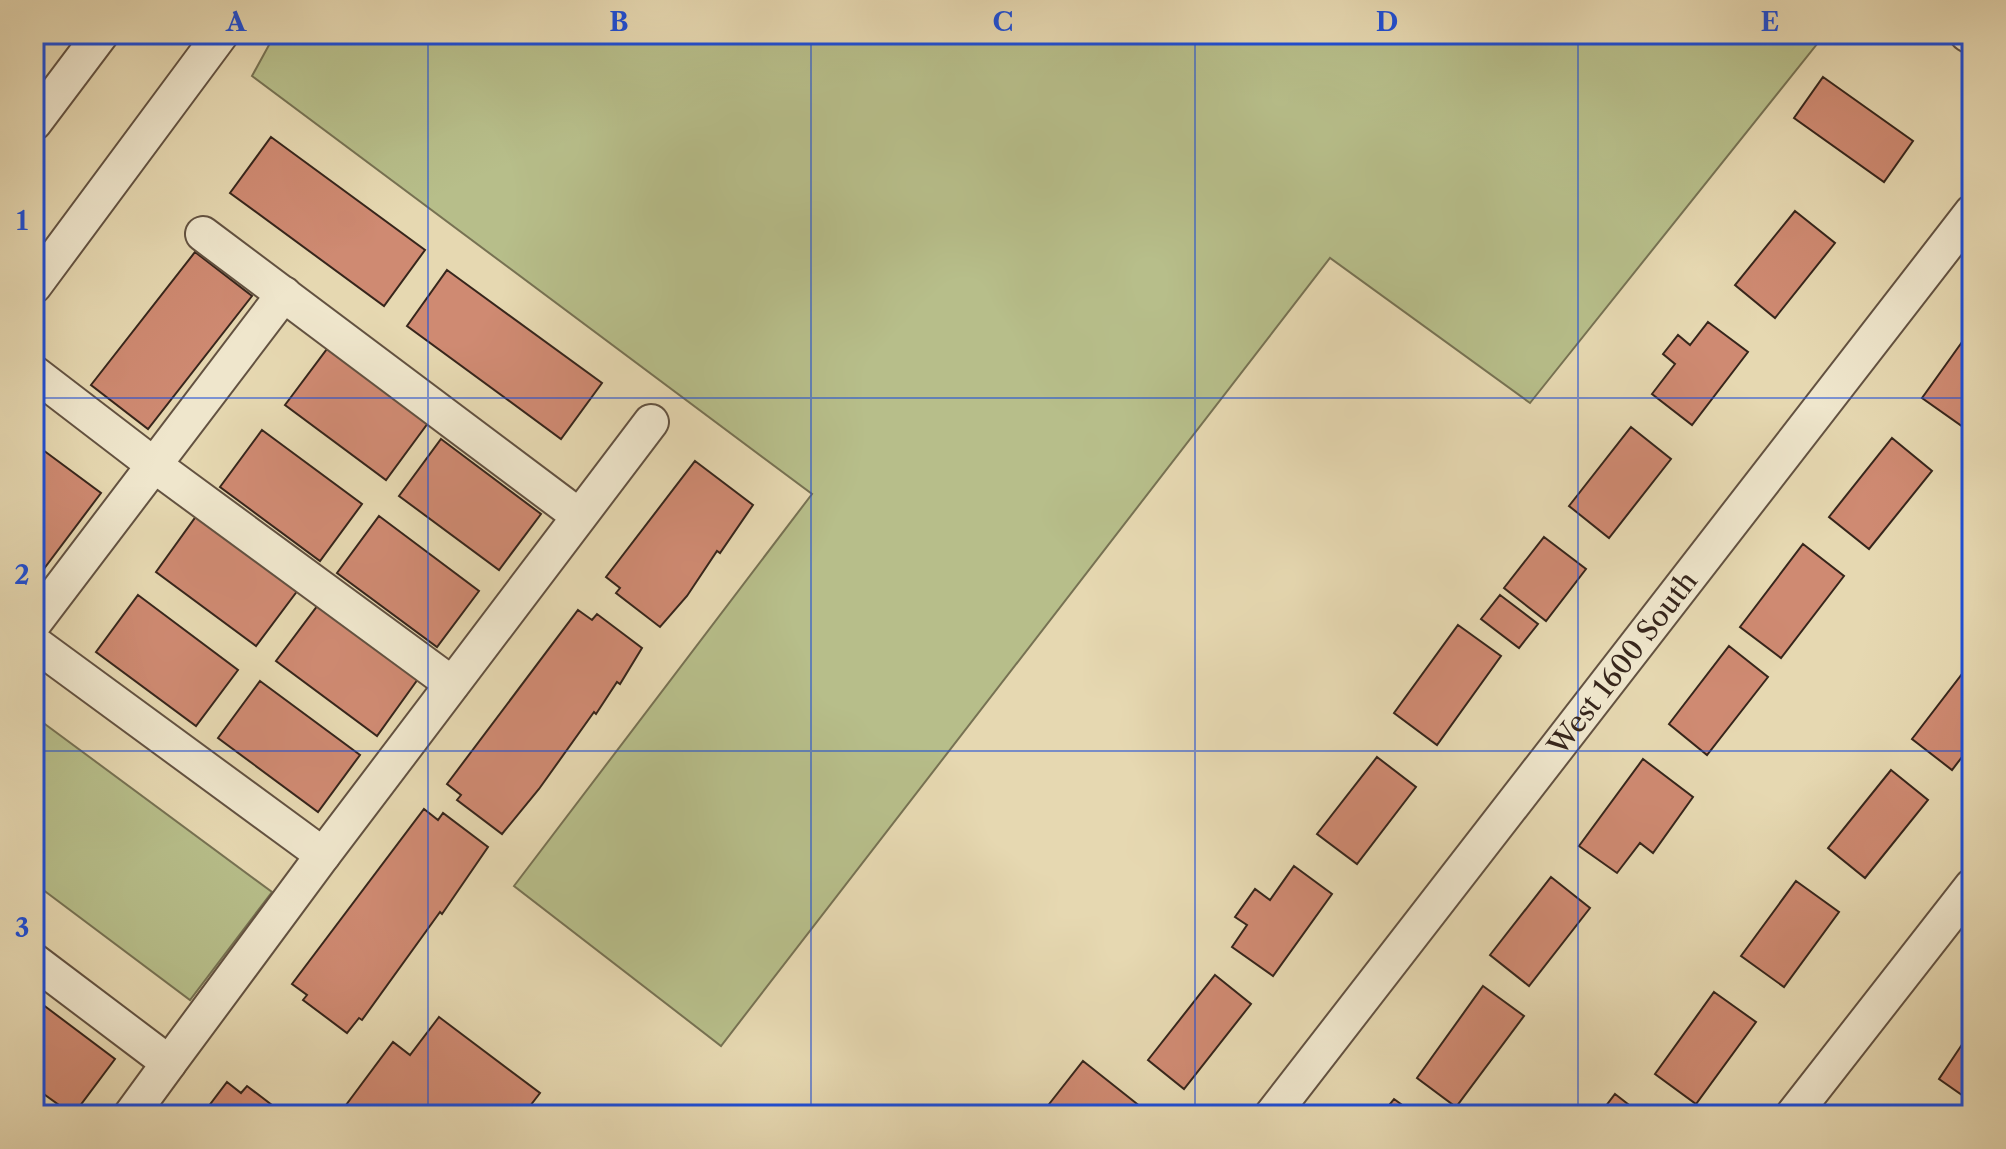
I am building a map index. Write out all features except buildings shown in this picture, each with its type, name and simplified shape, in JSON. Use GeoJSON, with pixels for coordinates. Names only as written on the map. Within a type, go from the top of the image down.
{"type":"FeatureCollection","features":[{"type":"Feature","properties":{"kind":"street"},"geometry":{"type":"LineString","coordinates":[[34,123],[101,34]]}},
{"type":"Feature","properties":{"kind":"street"},"geometry":{"type":"LineString","coordinates":[[34,286],[221,34]]}},
{"type":"Feature","properties":{"kind":"street","name":"West 1600 South"},"geometry":{"type":"LineString","coordinates":[[1272,1115],[1972,212]]}},
{"type":"Feature","properties":{"kind":"street"},"geometry":{"type":"LineString","coordinates":[[203,234],[579,516]]}},
{"type":"Feature","properties":{"kind":"street"},"geometry":{"type":"LineString","coordinates":[[34,623],[284,294]]}},
{"type":"Feature","properties":{"kind":"street"},"geometry":{"type":"LineString","coordinates":[[34,373],[452,684]]}},
{"type":"Feature","properties":{"kind":"street"},"geometry":{"type":"LineString","coordinates":[[131,1115],[323,855],[651,422]]}},
{"type":"Feature","properties":{"kind":"street"},"geometry":{"type":"LineString","coordinates":[[34,643],[323,855]]}},
{"type":"Feature","properties":{"kind":"street"},"geometry":{"type":"LineString","coordinates":[[1808,1110],[1972,886]]}},
{"type":"Feature","properties":{"kind":"street"},"geometry":{"type":"LineString","coordinates":[[34,961],[169,1063]]}},
{"type":"Feature","properties":{"kind":"green space"},"geometry":{"type":"Polygon","coordinates":[[[275,34],[1825,34],[1530,403],[1330,258],[721,1046],[514,886],[812,494],[252,76],[275,34]]]}},
{"type":"Feature","properties":{"kind":"green space"},"geometry":{"type":"Polygon","coordinates":[[[34,716],[272,892],[190,1000],[34,883],[34,716]]]}}]}
